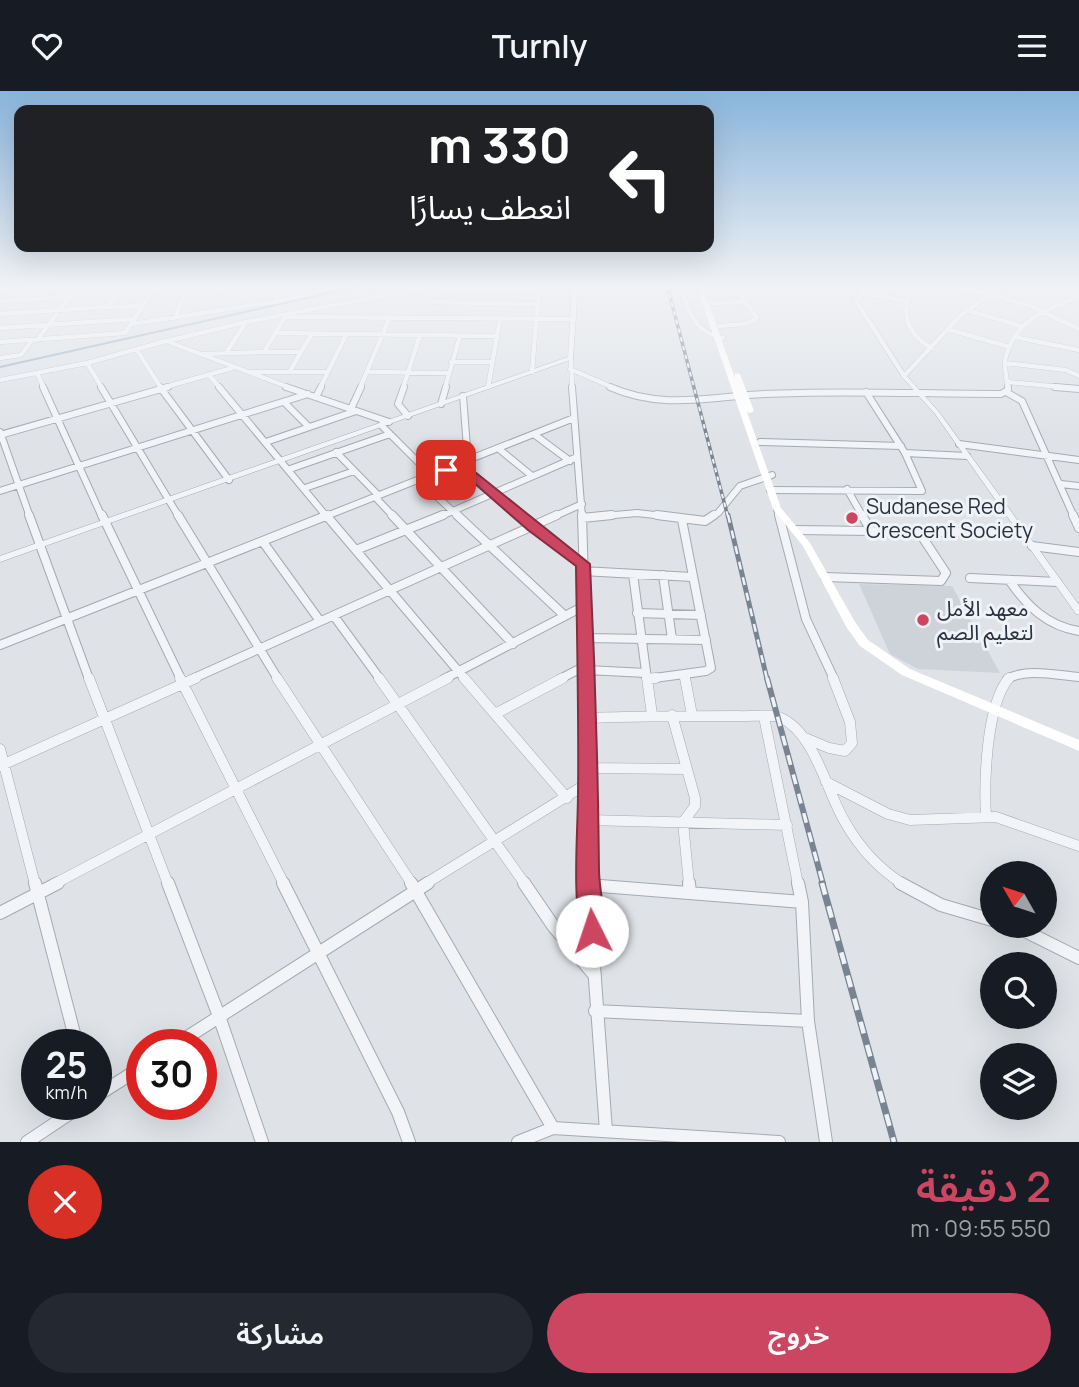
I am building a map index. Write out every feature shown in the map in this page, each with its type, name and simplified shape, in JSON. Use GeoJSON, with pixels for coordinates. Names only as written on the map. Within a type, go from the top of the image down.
{"type":"FeatureCollection","features":[{"type":"Feature","properties":{"kind":"main road"},"geometry":{"type":"LineString","coordinates":[[719,334],[781,513],[797,530],[864,643],[906,672],[1079,746]]}},
{"type":"Feature","properties":{"kind":"main road"},"geometry":{"type":"LineString","coordinates":[[740,395],[761,442],[768,476]]}},
{"type":"Feature","properties":{"kind":"street"},"geometry":{"type":"LineString","coordinates":[[0,358],[19,356],[41,334]]}},
{"type":"Feature","properties":{"kind":"street"},"geometry":{"type":"LineString","coordinates":[[0,342],[121,334]]}},
{"type":"Feature","properties":{"kind":"street"},"geometry":{"type":"LineString","coordinates":[[0,380],[87,363],[194,334]]}},
{"type":"Feature","properties":{"kind":"street"},"geometry":{"type":"LineString","coordinates":[[226,353],[238,334]]}},
{"type":"Feature","properties":{"kind":"street"},"geometry":{"type":"LineString","coordinates":[[264,352],[275,334]]}},
{"type":"Feature","properties":{"kind":"street"},"geometry":{"type":"LineString","coordinates":[[290,372],[312,334]]}},
{"type":"Feature","properties":{"kind":"street"},"geometry":{"type":"LineString","coordinates":[[314,334],[496,336],[488,387]]}},
{"type":"Feature","properties":{"kind":"street"},"geometry":{"type":"LineString","coordinates":[[532,372],[534,334]]}},
{"type":"Feature","properties":{"kind":"street"},"geometry":{"type":"LineString","coordinates":[[573,334],[570,369],[574,459],[582,503],[587,668],[588,885],[595,1011],[606,1132]]}},
{"type":"Feature","properties":{"kind":"street"},"geometry":{"type":"LineString","coordinates":[[710,334],[720,337]]}},
{"type":"Feature","properties":{"kind":"street"},"geometry":{"type":"LineString","coordinates":[[875,334],[904,376],[959,444],[1079,612]]}},
{"type":"Feature","properties":{"kind":"street"},"geometry":{"type":"LineString","coordinates":[[916,334],[922,343],[931,348]]}},
{"type":"Feature","properties":{"kind":"street"},"geometry":{"type":"LineString","coordinates":[[904,376],[946,334]]}},
{"type":"Feature","properties":{"kind":"street"},"geometry":{"type":"LineString","coordinates":[[964,334],[1010,347]]}},
{"type":"Feature","properties":{"kind":"street"},"geometry":{"type":"LineString","coordinates":[[1006,393],[1008,382],[1004,363],[1017,334]]}},
{"type":"Feature","properties":{"kind":"street"},"geometry":{"type":"LineString","coordinates":[[316,397],[346,335]]}},
{"type":"Feature","properties":{"kind":"street"},"geometry":{"type":"LineString","coordinates":[[266,442],[354,410],[384,335]]}},
{"type":"Feature","properties":{"kind":"street"},"geometry":{"type":"LineString","coordinates":[[408,416],[398,404],[420,335]]}},
{"type":"Feature","properties":{"kind":"street"},"geometry":{"type":"LineString","coordinates":[[441,404],[460,336]]}},
{"type":"Feature","properties":{"kind":"street"},"geometry":{"type":"LineString","coordinates":[[1015,337],[1079,350]]}},
{"type":"Feature","properties":{"kind":"street"},"geometry":{"type":"LineString","coordinates":[[166,341],[242,372],[354,410],[385,424],[390,434],[431,475]]}},
{"type":"Feature","properties":{"kind":"street"},"geometry":{"type":"LineString","coordinates":[[137,350],[161,389],[229,480]]}},
{"type":"Feature","properties":{"kind":"street"},"geometry":{"type":"LineString","coordinates":[[197,353],[301,352]]}},
{"type":"Feature","properties":{"kind":"street"},"geometry":{"type":"LineString","coordinates":[[0,559],[571,358]]}},
{"type":"Feature","properties":{"kind":"street"},"geometry":{"type":"LineString","coordinates":[[451,362],[492,362]]}},
{"type":"Feature","properties":{"kind":"street"},"geometry":{"type":"LineString","coordinates":[[87,363],[259,650],[416,890],[553,1128]]}},
{"type":"Feature","properties":{"kind":"street"},"geometry":{"type":"LineString","coordinates":[[1004,363],[1066,370],[1079,376]]}},
{"type":"Feature","properties":{"kind":"street"},"geometry":{"type":"LineString","coordinates":[[232,368],[0,434],[66,619],[219,1016],[262,1142]]}},
{"type":"Feature","properties":{"kind":"street"},"geometry":{"type":"LineString","coordinates":[[570,369],[629,395],[676,402],[740,395],[1006,393],[1022,401],[1077,517],[1079,528]]}},
{"type":"Feature","properties":{"kind":"street"},"geometry":{"type":"LineString","coordinates":[[242,372],[328,372]]}},
{"type":"Feature","properties":{"kind":"street"},"geometry":{"type":"LineString","coordinates":[[369,372],[448,373]]}},
{"type":"Feature","properties":{"kind":"street"},"geometry":{"type":"LineString","coordinates":[[37,373],[136,591],[398,1112],[409,1142]]}},
{"type":"Feature","properties":{"kind":"street"},"geometry":{"type":"LineString","coordinates":[[209,375],[389,591],[567,798]]}},
{"type":"Feature","properties":{"kind":"street"},"geometry":{"type":"LineString","coordinates":[[1008,382],[1079,389]]}},
{"type":"Feature","properties":{"kind":"street"},"geometry":{"type":"LineString","coordinates":[[774,490],[922,491],[903,449],[866,392]]}},
{"type":"Feature","properties":{"kind":"street"},"geometry":{"type":"LineString","coordinates":[[0,491],[308,394]]}},
{"type":"Feature","properties":{"kind":"street"},"geometry":{"type":"LineString","coordinates":[[463,396],[464,463],[493,494],[583,568],[692,577]]}},
{"type":"Feature","properties":{"kind":"street"},"geometry":{"type":"LineString","coordinates":[[284,402],[309,427]]}},
{"type":"Feature","properties":{"kind":"street"},"geometry":{"type":"LineString","coordinates":[[0,645],[573,418]]}},
{"type":"Feature","properties":{"kind":"street"},"geometry":{"type":"LineString","coordinates":[[290,469],[390,434]]}},
{"type":"Feature","properties":{"kind":"street"},"geometry":{"type":"LineString","coordinates":[[535,435],[574,459]]}},
{"type":"Feature","properties":{"kind":"street"},"geometry":{"type":"LineString","coordinates":[[761,442],[903,449],[967,456]]}},
{"type":"Feature","properties":{"kind":"street"},"geometry":{"type":"LineString","coordinates":[[959,444],[1079,460]]}},
{"type":"Feature","properties":{"kind":"street"},"geometry":{"type":"LineString","coordinates":[[499,449],[532,476]]}},
{"type":"Feature","properties":{"kind":"street"},"geometry":{"type":"LineString","coordinates":[[336,452],[513,644]]}},
{"type":"Feature","properties":{"kind":"street"},"geometry":{"type":"LineString","coordinates":[[356,550],[574,459]]}},
{"type":"Feature","properties":{"kind":"street"},"geometry":{"type":"LineString","coordinates":[[305,488],[355,471]]}},
{"type":"Feature","properties":{"kind":"street"},"geometry":{"type":"LineString","coordinates":[[582,518],[637,513],[705,521],[713,517],[740,486],[768,476]]}},
{"type":"Feature","properties":{"kind":"street"},"geometry":{"type":"LineString","coordinates":[[419,480],[565,616]]}},
{"type":"Feature","properties":{"kind":"street"},"geometry":{"type":"LineString","coordinates":[[1060,484],[1079,487]]}},
{"type":"Feature","properties":{"kind":"street"},"geometry":{"type":"LineString","coordinates":[[847,489],[871,531]]}},
{"type":"Feature","properties":{"kind":"street"},"geometry":{"type":"LineString","coordinates":[[2,765],[582,503]]}},
{"type":"Feature","properties":{"kind":"street"},"geometry":{"type":"LineString","coordinates":[[781,513],[806,619],[842,698],[850,722],[852,743],[845,751],[837,751],[797,734]]}},
{"type":"Feature","properties":{"kind":"street"},"geometry":{"type":"LineString","coordinates":[[495,714],[587,668],[646,676],[685,675],[710,670],[682,520]]}},
{"type":"Feature","properties":{"kind":"street"},"geometry":{"type":"LineString","coordinates":[[797,530],[1023,533]]}},
{"type":"Feature","properties":{"kind":"street"},"geometry":{"type":"LineString","coordinates":[[825,577],[941,581],[946,573],[919,532]]}},
{"type":"Feature","properties":{"kind":"street"},"geometry":{"type":"LineString","coordinates":[[263,542],[320,621]]}},
{"type":"Feature","properties":{"kind":"street"},"geometry":{"type":"LineString","coordinates":[[1031,546],[1079,552]]}},
{"type":"Feature","properties":{"kind":"street"},"geometry":{"type":"LineString","coordinates":[[633,574],[652,715]]}},
{"type":"Feature","properties":{"kind":"street"},"geometry":{"type":"LineString","coordinates":[[663,575],[672,639]]}},
{"type":"Feature","properties":{"kind":"street"},"geometry":{"type":"LineString","coordinates":[[970,578],[1057,582]]}},
{"type":"Feature","properties":{"kind":"street"},"geometry":{"type":"LineString","coordinates":[[1009,580],[1024,603],[1037,614],[1066,629],[1079,631]]}},
{"type":"Feature","properties":{"kind":"street"},"geometry":{"type":"LineString","coordinates":[[0,913],[584,606]]}},
{"type":"Feature","properties":{"kind":"street"},"geometry":{"type":"LineString","coordinates":[[637,614],[701,615]]}},
{"type":"Feature","properties":{"kind":"street"},"geometry":{"type":"LineString","coordinates":[[334,616],[497,842],[554,927],[595,976]]}},
{"type":"Feature","properties":{"kind":"street"},"geometry":{"type":"LineString","coordinates":[[586,638],[706,640]]}},
{"type":"Feature","properties":{"kind":"street"},"geometry":{"type":"LineString","coordinates":[[685,675],[692,715]]}},
{"type":"Feature","properties":{"kind":"street"},"geometry":{"type":"LineString","coordinates":[[986,817],[983,799],[1003,684],[1009,678],[1020,675],[1079,677]]}},
{"type":"Feature","properties":{"kind":"street"},"geometry":{"type":"LineString","coordinates":[[588,718],[652,715],[783,718],[807,745],[843,818],[864,848],[891,878],[934,903],[966,916],[980,918]]}},
{"type":"Feature","properties":{"kind":"street"},"geometry":{"type":"LineString","coordinates":[[672,715],[695,806],[683,822],[690,893]]}},
{"type":"Feature","properties":{"kind":"street"},"geometry":{"type":"LineString","coordinates":[[764,717],[802,902],[808,1021],[826,1142]]}},
{"type":"Feature","properties":{"kind":"street"},"geometry":{"type":"LineString","coordinates":[[0,749],[2,765],[39,893],[73,1029]]}},
{"type":"Feature","properties":{"kind":"street"},"geometry":{"type":"LineString","coordinates":[[588,768],[687,769]]}},
{"type":"Feature","properties":{"kind":"street"},"geometry":{"type":"LineString","coordinates":[[827,782],[868,805],[910,820],[986,817],[1005,820],[1079,846]]}},
{"type":"Feature","properties":{"kind":"street"},"geometry":{"type":"LineString","coordinates":[[199,1029],[318,951],[588,783]]}},
{"type":"Feature","properties":{"kind":"street"},"geometry":{"type":"LineString","coordinates":[[588,820],[787,825]]}},
{"type":"Feature","properties":{"kind":"street"},"geometry":{"type":"LineString","coordinates":[[588,885],[802,902]]}},
{"type":"Feature","properties":{"kind":"street"},"geometry":{"type":"LineString","coordinates":[[1039,938],[1079,958]]}},
{"type":"Feature","properties":{"kind":"street"},"geometry":{"type":"LineString","coordinates":[[595,1011],[808,1021]]}},
{"type":"Feature","properties":{"kind":"street"},"geometry":{"type":"LineString","coordinates":[[27,1142],[60,1120]]}},
{"type":"Feature","properties":{"kind":"street"},"geometry":{"type":"LineString","coordinates":[[518,1142],[553,1128],[779,1142]]}},
{"type":"Feature","properties":{"kind":"shaded area","name":"معهد الأمل لتعليم الصم"},"geometry":{"type":"Polygon","coordinates":[[[859,584],[952,586],[1000,673],[918,669],[890,654],[859,584]]]}},
{"type":"Feature","properties":{"kind":"waterway"},"geometry":{"type":"LineString","coordinates":[[0,367],[147,334]]}},
{"type":"Feature","properties":{"kind":"railway"},"geometry":{"type":"LineString","coordinates":[[680,334],[728,517]]}},
{"type":"Feature","properties":{"kind":"railway"},"geometry":{"type":"LineString","coordinates":[[728,515],[767,679]]}},
{"type":"Feature","properties":{"kind":"railway"},"geometry":{"type":"LineString","coordinates":[[767,678],[823,884]]}},
{"type":"Feature","properties":{"kind":"railway"},"geometry":{"type":"LineString","coordinates":[[822,883],[894,1142]]}},
{"type":"Feature","properties":{"kind":"place","name":"Sudanese Red Crescent Society"},"geometry":{"type":"Point","coordinates":[852,518]}},
{"type":"Feature","properties":{"kind":"place","name":"معهد الأمل لتعليم الصم"},"geometry":{"type":"Point","coordinates":[923,620]}},
{"type":"Feature","properties":{"kind":"route"},"geometry":{"type":"LineString","coordinates":[[446,470],[460,464],[533,527],[583,564],[588,718],[588,885],[592,931]]}}]}
